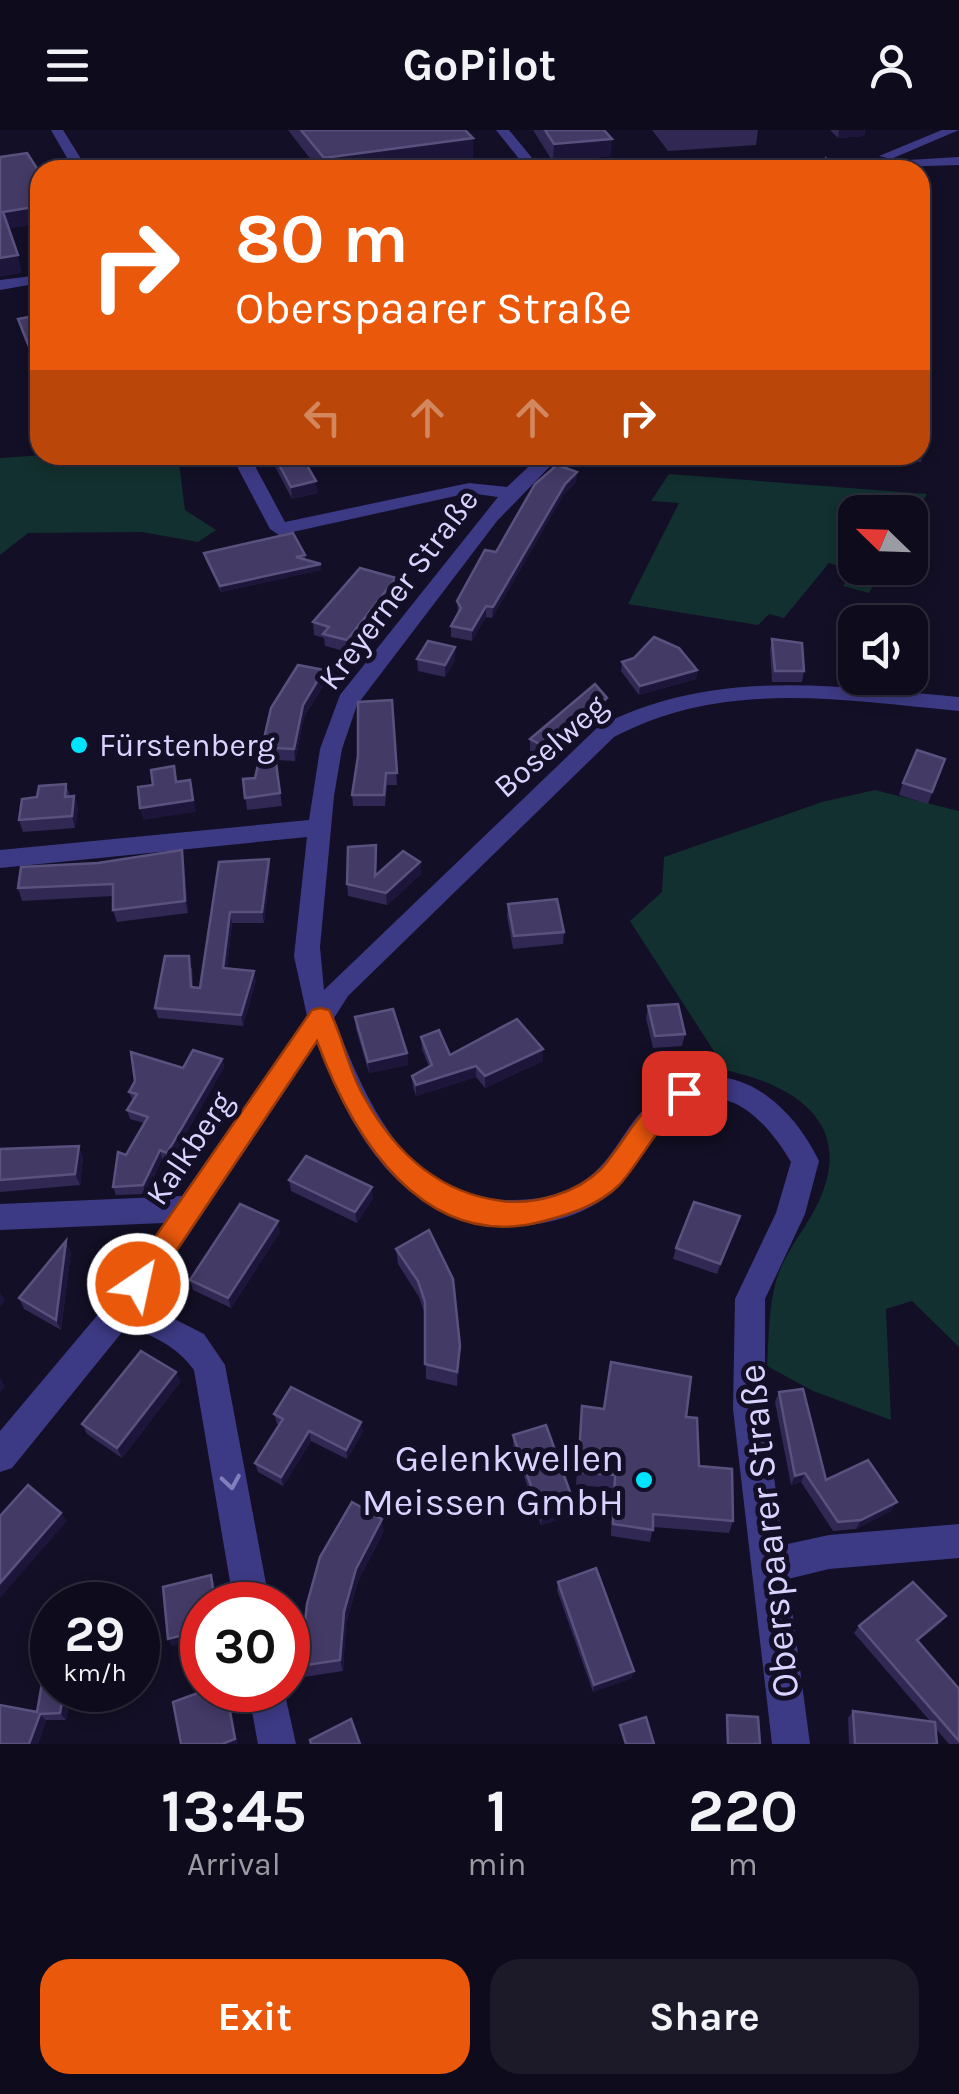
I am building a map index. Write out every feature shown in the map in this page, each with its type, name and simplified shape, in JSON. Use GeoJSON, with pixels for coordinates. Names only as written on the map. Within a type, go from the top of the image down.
{"type":"FeatureCollection","features":[{"type":"Feature","properties":{"kind":"street"},"geometry":{"type":"LineString","coordinates":[[57,130],[75,160]]}},
{"type":"Feature","properties":{"kind":"street"},"geometry":{"type":"LineString","coordinates":[[502,130],[527,160]]}},
{"type":"Feature","properties":{"kind":"street"},"geometry":{"type":"LineString","coordinates":[[881,160],[953,130]]}},
{"type":"Feature","properties":{"kind":"street"},"geometry":{"type":"LineString","coordinates":[[930,163],[959,161]]}},
{"type":"Feature","properties":{"kind":"street"},"geometry":{"type":"LineString","coordinates":[[0,285],[30,280]]}},
{"type":"Feature","properties":{"kind":"street"},"geometry":{"type":"LineString","coordinates":[[245,465],[279,528],[469,488],[510,494]]}},
{"type":"Feature","properties":{"kind":"street","name":"Kreyerner Straße"},"geometry":{"type":"LineString","coordinates":[[320,1017],[306,966],[328,764],[346,704],[510,494],[541,465]]}},
{"type":"Feature","properties":{"kind":"street","name":"Boselweg"},"geometry":{"type":"LineString","coordinates":[[320,1017],[339,989],[427,904],[606,732],[634,715],[689,699],[757,692],[959,704]]}},
{"type":"Feature","properties":{"kind":"street"},"geometry":{"type":"LineString","coordinates":[[0,859],[322,828]]}},
{"type":"Feature","properties":{"kind":"street","name":"Kalkberg"},"geometry":{"type":"LineString","coordinates":[[0,1456],[122,1309],[320,1017]]}},
{"type":"Feature","properties":{"kind":"street","name":"Oberspaarer Straße"},"geometry":{"type":"LineString","coordinates":[[320,1017],[351,1099],[387,1152],[414,1180],[467,1208],[522,1215],[570,1202],[608,1179],[658,1112],[684,1093],[710,1087],[744,1094],[770,1109],[789,1129],[805,1161],[790,1214],[750,1299],[748,1409],[791,1744]]}},
{"type":"Feature","properties":{"kind":"street"},"geometry":{"type":"LineString","coordinates":[[0,1217],[189,1209]]}},
{"type":"Feature","properties":{"kind":"street"},"geometry":{"type":"LineString","coordinates":[[122,1309],[186,1336],[202,1351],[215,1386],[248,1582]]}},
{"type":"Feature","properties":{"kind":"street"},"geometry":{"type":"LineString","coordinates":[[767,1566],[829,1552],[959,1541]]}},
{"type":"Feature","properties":{"kind":"street"},"geometry":{"type":"LineString","coordinates":[[270,1712],[277,1744]]}},
{"type":"Feature","properties":{"kind":"green space"},"geometry":{"type":"Polygon","coordinates":[[[30,456],[30,465],[179,465],[185,510],[216,530],[198,542],[142,532],[28,533],[0,555],[0,458],[30,456]]]}},
{"type":"Feature","properties":{"kind":"green space"},"geometry":{"type":"Polygon","coordinates":[[[669,474],[927,494],[838,495],[838,566],[829,563],[784,618],[769,614],[758,625],[628,604],[679,503],[651,501],[669,474]]]}},
{"type":"Feature","properties":{"kind":"green space"},"geometry":{"type":"Polygon","coordinates":[[[844,585],[874,585],[869,593],[844,585]]]}},
{"type":"Feature","properties":{"kind":"green space"},"geometry":{"type":"Polygon","coordinates":[[[875,790],[959,811],[959,1347],[912,1301],[886,1309],[891,1420],[813,1391],[767,1366],[769,1320],[778,1275],[819,1201],[828,1173],[829,1148],[822,1127],[810,1110],[792,1096],[746,1075],[720,1069],[717,1056],[630,921],[662,892],[664,857],[822,802],[875,790]]]}},
{"type":"Feature","properties":{"kind":"building"},"geometry":{"type":"Polygon","coordinates":[[[301,130],[465,130],[473,138],[324,158],[301,130]]]}},
{"type":"Feature","properties":{"kind":"building"},"geometry":{"type":"Polygon","coordinates":[[[545,130],[604,130],[612,139],[554,144],[545,130]]]}},
{"type":"Feature","properties":{"kind":"building"},"geometry":{"type":"Polygon","coordinates":[[[27,153],[32,160],[30,208],[3,212],[18,255],[0,258],[0,157],[27,153]]]}},
{"type":"Feature","properties":{"kind":"building"},"geometry":{"type":"Polygon","coordinates":[[[30,317],[30,349],[18,319],[30,317]]]}},
{"type":"Feature","properties":{"kind":"building"},"geometry":{"type":"Polygon","coordinates":[[[279,465],[307,465],[316,481],[291,487],[279,465]]]}},
{"type":"Feature","properties":{"kind":"building"},"geometry":{"type":"Polygon","coordinates":[[[557,465],[577,472],[565,484],[493,607],[486,606],[472,630],[451,626],[461,608],[457,601],[485,550],[496,552],[535,484],[557,465]]]}},
{"type":"Feature","properties":{"kind":"building"},"geometry":{"type":"Polygon","coordinates":[[[293,533],[305,555],[296,557],[321,564],[220,586],[204,553],[293,533]]]}},
{"type":"Feature","properties":{"kind":"building"},"geometry":{"type":"Polygon","coordinates":[[[360,568],[396,578],[347,640],[323,634],[329,627],[313,622],[360,568]]]}},
{"type":"Feature","properties":{"kind":"building"},"geometry":{"type":"Polygon","coordinates":[[[654,637],[679,648],[697,670],[640,686],[622,662],[634,658],[654,637]]]}},
{"type":"Feature","properties":{"kind":"building"},"geometry":{"type":"Polygon","coordinates":[[[772,639],[802,643],[804,671],[775,671],[772,639]]]}},
{"type":"Feature","properties":{"kind":"building"},"geometry":{"type":"Polygon","coordinates":[[[428,641],[455,647],[445,665],[417,659],[428,641]]]}},
{"type":"Feature","properties":{"kind":"building"},"geometry":{"type":"Polygon","coordinates":[[[298,665],[324,670],[303,705],[294,749],[274,748],[280,793],[245,798],[243,779],[255,778],[271,708],[298,665]]]}},
{"type":"Feature","properties":{"kind":"building"},"geometry":{"type":"Polygon","coordinates":[[[595,684],[607,698],[549,749],[530,739],[595,684]]]}},
{"type":"Feature","properties":{"kind":"building"},"geometry":{"type":"Polygon","coordinates":[[[392,700],[397,773],[386,773],[384,795],[352,795],[358,756],[358,702],[392,700]]]}},
{"type":"Feature","properties":{"kind":"building"},"geometry":{"type":"Polygon","coordinates":[[[917,750],[945,759],[932,792],[903,783],[917,750]]]}},
{"type":"Feature","properties":{"kind":"building"},"geometry":{"type":"Polygon","coordinates":[[[174,766],[176,782],[190,780],[193,800],[140,808],[138,787],[153,785],[151,770],[174,766]]]}},
{"type":"Feature","properties":{"kind":"building"},"geometry":{"type":"Polygon","coordinates":[[[66,784],[65,797],[74,796],[72,816],[19,820],[22,799],[37,797],[39,786],[66,784]]]}},
{"type":"Feature","properties":{"kind":"building"},"geometry":{"type":"Polygon","coordinates":[[[376,845],[375,876],[403,851],[420,862],[386,893],[347,884],[348,847],[376,845]]]}},
{"type":"Feature","properties":{"kind":"building"},"geometry":{"type":"Polygon","coordinates":[[[182,850],[185,901],[113,910],[113,884],[18,888],[21,867],[98,863],[182,850]]]}},
{"type":"Feature","properties":{"kind":"building"},"geometry":{"type":"Polygon","coordinates":[[[269,859],[262,912],[230,912],[223,968],[254,971],[241,1015],[155,1008],[165,956],[189,956],[191,987],[200,988],[219,862],[269,859]]]}},
{"type":"Feature","properties":{"kind":"building"},"geometry":{"type":"Polygon","coordinates":[[[557,899],[564,932],[514,936],[508,904],[557,899]]]}},
{"type":"Feature","properties":{"kind":"building"},"geometry":{"type":"Polygon","coordinates":[[[678,1004],[685,1034],[655,1036],[648,1006],[678,1004]]]}},
{"type":"Feature","properties":{"kind":"building"},"geometry":{"type":"Polygon","coordinates":[[[393,1009],[407,1053],[368,1062],[355,1017],[393,1009]]]}},
{"type":"Feature","properties":{"kind":"building"},"geometry":{"type":"Polygon","coordinates":[[[517,1019],[543,1049],[485,1076],[476,1066],[416,1085],[412,1076],[432,1065],[421,1037],[439,1030],[450,1055],[517,1019]]]}},
{"type":"Feature","properties":{"kind":"building"},"geometry":{"type":"Polygon","coordinates":[[[193,1050],[222,1059],[167,1153],[160,1150],[143,1185],[113,1187],[118,1152],[126,1155],[148,1117],[127,1110],[137,1094],[129,1092],[135,1081],[131,1052],[183,1068],[193,1050]]]}},
{"type":"Feature","properties":{"kind":"building"},"geometry":{"type":"Polygon","coordinates":[[[79,1146],[75,1174],[0,1180],[0,1149],[79,1146]]]}},
{"type":"Feature","properties":{"kind":"building"},"geometry":{"type":"Polygon","coordinates":[[[306,1156],[372,1187],[355,1212],[289,1180],[306,1156]]]}},
{"type":"Feature","properties":{"kind":"building"},"geometry":{"type":"Polygon","coordinates":[[[694,1202],[740,1216],[720,1264],[676,1248],[694,1202]]]}},
{"type":"Feature","properties":{"kind":"building"},"geometry":{"type":"Polygon","coordinates":[[[240,1204],[278,1221],[228,1298],[190,1280],[240,1204]]]}},
{"type":"Feature","properties":{"kind":"building"},"geometry":{"type":"Polygon","coordinates":[[[429,1230],[453,1279],[460,1346],[457,1372],[425,1364],[425,1302],[418,1281],[396,1249],[429,1230]]]}},
{"type":"Feature","properties":{"kind":"building"},"geometry":{"type":"Polygon","coordinates":[[[66,1241],[56,1320],[19,1298],[66,1241]]]}},
{"type":"Feature","properties":{"kind":"building"},"geometry":{"type":"Polygon","coordinates":[[[141,1351],[176,1372],[117,1448],[82,1424],[141,1351]]]}},
{"type":"Feature","properties":{"kind":"building","name":"Gelenkwellen Meissen GmbH"},"geometry":{"type":"Polygon","coordinates":[[[611,1362],[691,1377],[686,1417],[697,1418],[699,1466],[732,1469],[733,1521],[653,1514],[653,1530],[613,1524],[615,1475],[578,1472],[582,1406],[604,1409],[611,1362]]]}},
{"type":"Feature","properties":{"kind":"building"},"geometry":{"type":"Polygon","coordinates":[[[291,1387],[361,1422],[346,1450],[309,1431],[281,1477],[255,1463],[283,1419],[274,1414],[291,1387]]]}},
{"type":"Feature","properties":{"kind":"building"},"geometry":{"type":"Polygon","coordinates":[[[803,1389],[826,1480],[868,1460],[897,1502],[861,1520],[838,1522],[805,1473],[795,1476],[779,1392],[803,1389]]]}},
{"type":"Feature","properties":{"kind":"building"},"geometry":{"type":"Polygon","coordinates":[[[546,1425],[575,1506],[542,1517],[513,1435],[546,1425]]]}},
{"type":"Feature","properties":{"kind":"building"},"geometry":{"type":"Polygon","coordinates":[[[28,1485],[61,1513],[0,1583],[0,1516],[28,1485]]]}},
{"type":"Feature","properties":{"kind":"building"},"geometry":{"type":"Polygon","coordinates":[[[352,1502],[382,1519],[356,1569],[344,1612],[340,1660],[310,1664],[310,1593],[320,1557],[352,1502]]]}},
{"type":"Feature","properties":{"kind":"building"},"geometry":{"type":"Polygon","coordinates":[[[596,1568],[634,1671],[594,1685],[558,1582],[596,1568]]]}},
{"type":"Feature","properties":{"kind":"building"},"geometry":{"type":"Polygon","coordinates":[[[211,1575],[212,1582],[183,1582],[211,1575]]]}},
{"type":"Feature","properties":{"kind":"building"},"geometry":{"type":"Polygon","coordinates":[[[913,1582],[946,1616],[917,1640],[959,1689],[959,1741],[859,1626],[913,1582]]]}},
{"type":"Feature","properties":{"kind":"building"},"geometry":{"type":"Polygon","coordinates":[[[180,1583],[180,1636],[168,1639],[163,1587],[180,1583]]]}},
{"type":"Feature","properties":{"kind":"building"},"geometry":{"type":"Polygon","coordinates":[[[180,1699],[180,1712],[230,1712],[235,1739],[222,1744],[181,1744],[173,1702],[180,1699]]]}},
{"type":"Feature","properties":{"kind":"building"},"geometry":{"type":"Polygon","coordinates":[[[0,1705],[30,1712],[60,1712],[40,1714],[29,1744],[0,1744],[0,1705]]]}},
{"type":"Feature","properties":{"kind":"building"},"geometry":{"type":"Polygon","coordinates":[[[853,1711],[935,1722],[937,1744],[855,1744],[853,1711]]]}},
{"type":"Feature","properties":{"kind":"building"},"geometry":{"type":"Polygon","coordinates":[[[727,1715],[758,1717],[760,1744],[728,1744],[727,1715]]]}},
{"type":"Feature","properties":{"kind":"building"},"geometry":{"type":"Polygon","coordinates":[[[646,1717],[654,1744],[626,1744],[620,1725],[646,1717]]]}},
{"type":"Feature","properties":{"kind":"building"},"geometry":{"type":"Polygon","coordinates":[[[351,1719],[360,1744],[311,1744],[310,1740],[351,1719]]]}},
{"type":"Feature","properties":{"kind":"place","name":"Fürstenberg"},"geometry":{"type":"Point","coordinates":[79,745]}},
{"type":"Feature","properties":{"kind":"place","name":"Gelenkwellen Meissen GmbH"},"geometry":{"type":"Point","coordinates":[644,1480]}},
{"type":"Feature","properties":{"kind":"route"},"geometry":{"type":"LineString","coordinates":[[138,1284],[320,1017],[351,1099],[387,1152],[414,1180],[443,1199],[467,1208],[522,1215],[570,1202],[608,1179],[658,1112],[684,1093]]}}]}
